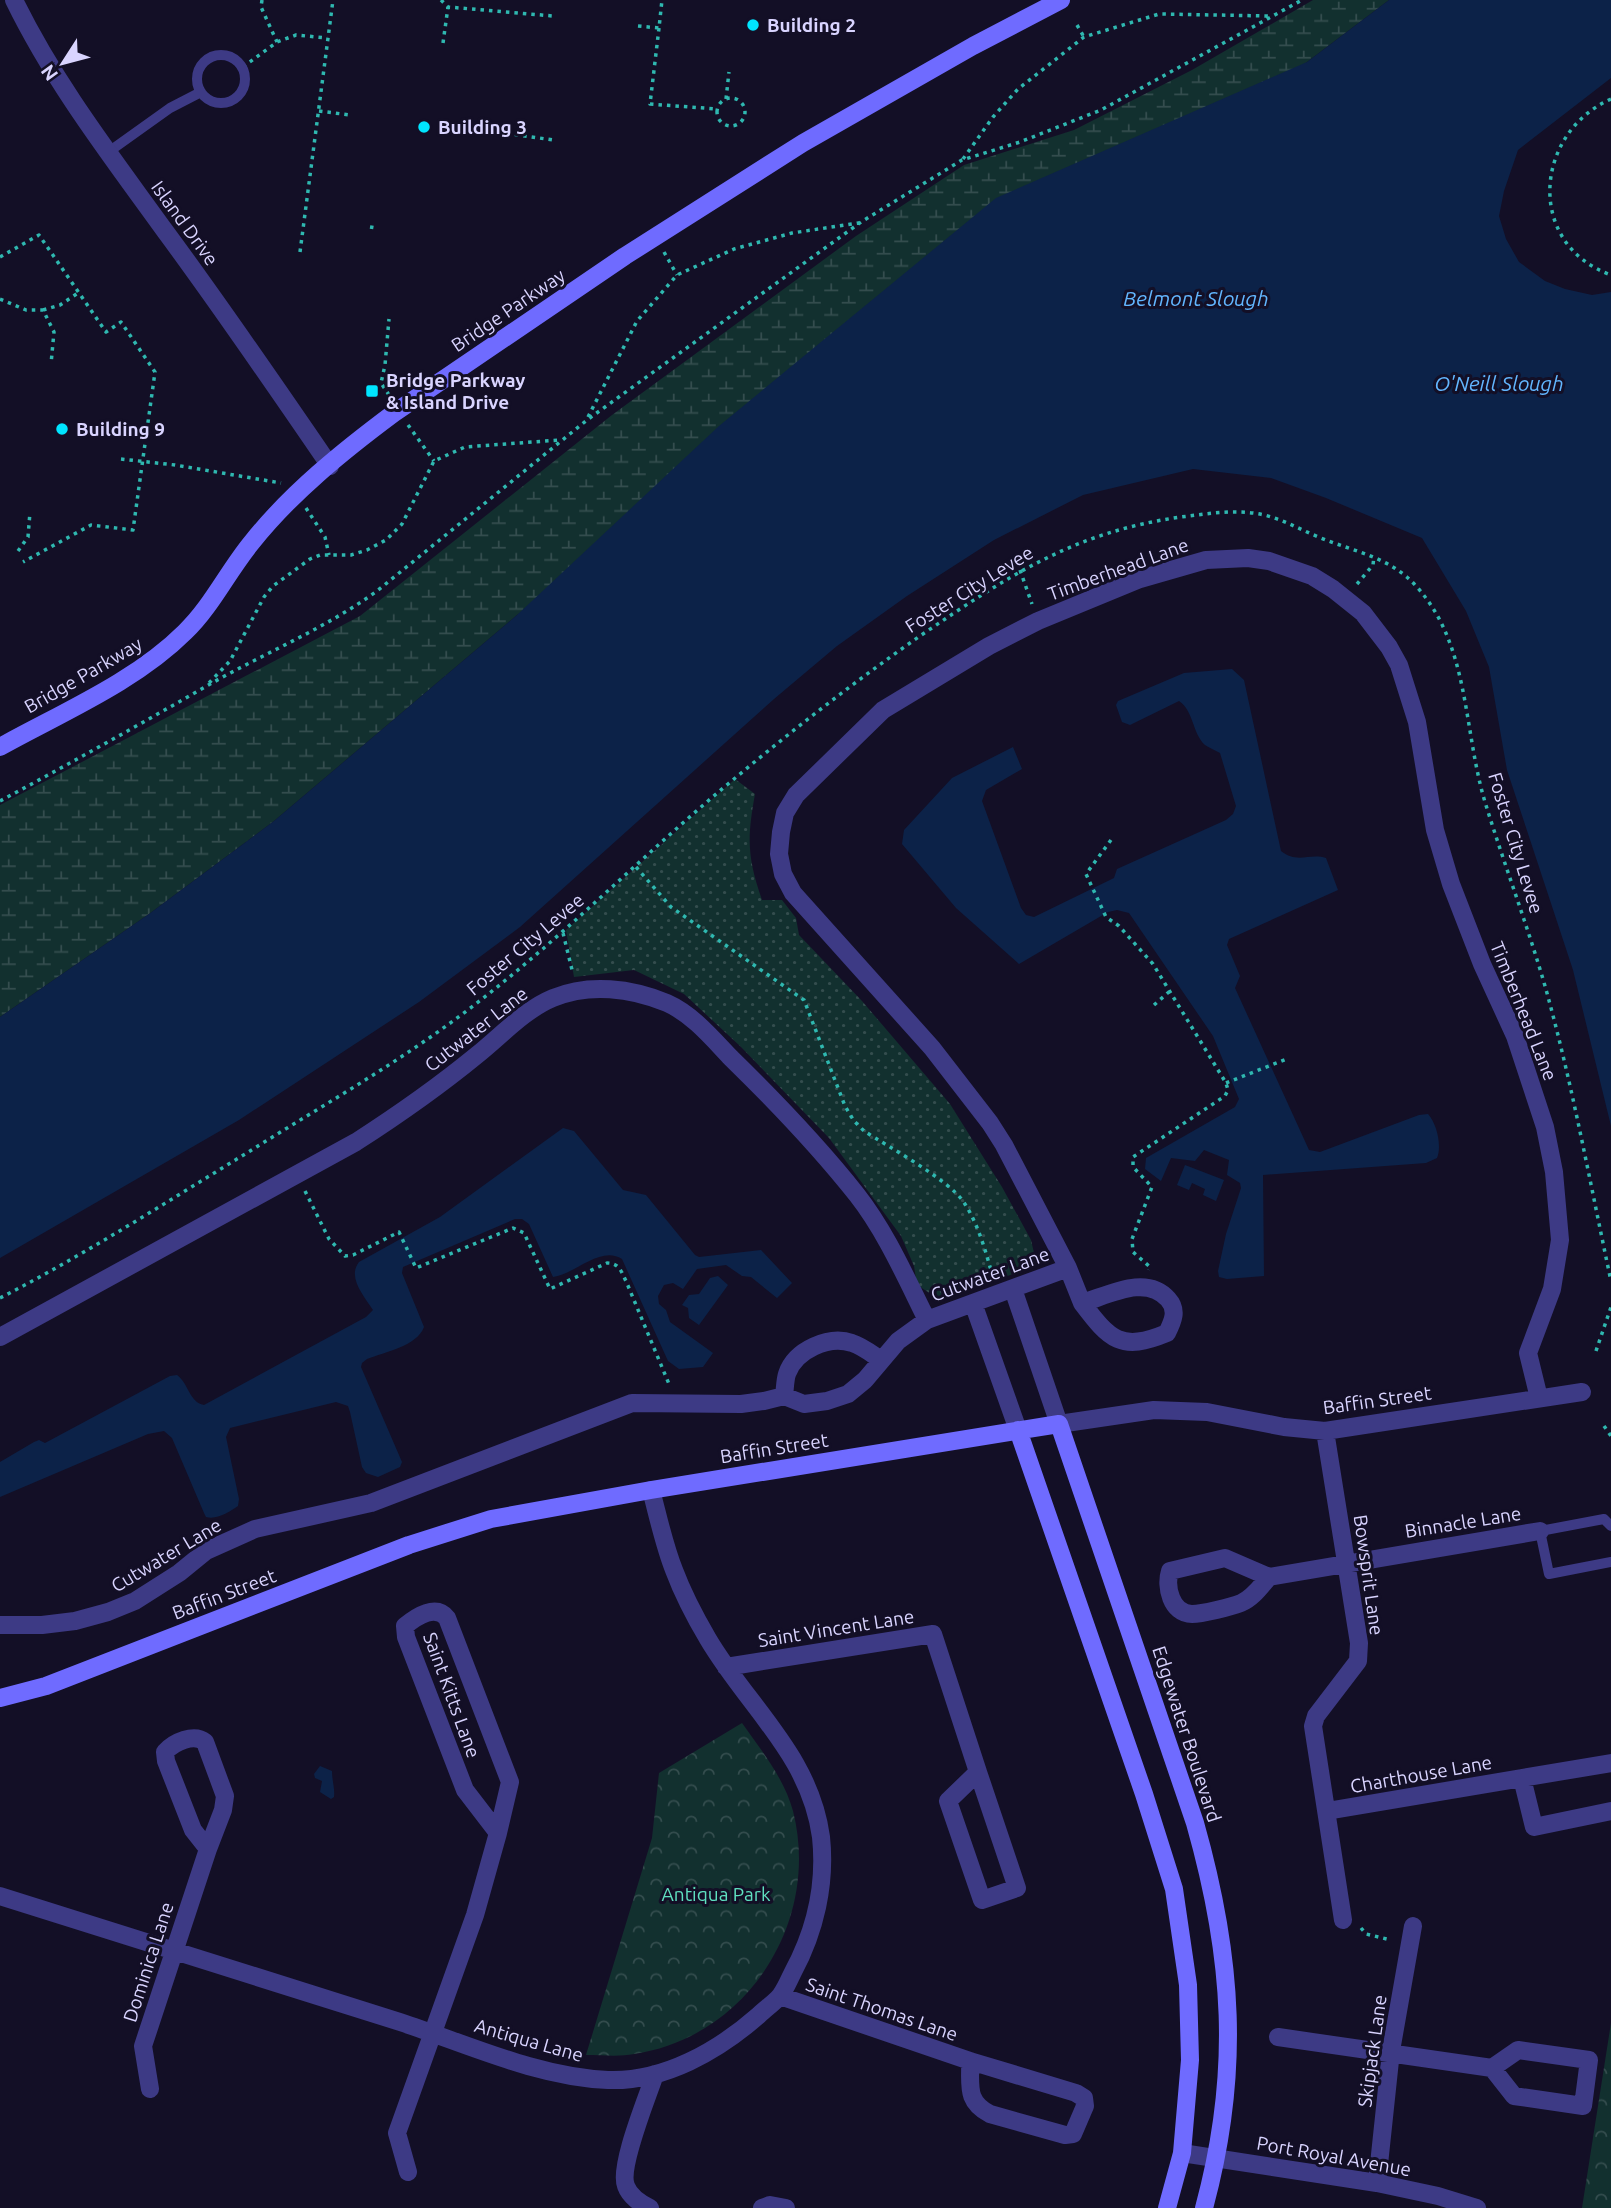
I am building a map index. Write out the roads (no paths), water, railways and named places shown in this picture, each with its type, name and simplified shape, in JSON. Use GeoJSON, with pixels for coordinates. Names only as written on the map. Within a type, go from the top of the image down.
{"type":"FeatureCollection","features":[{"type":"Feature","properties":{"kind":"street","name":"Island Drive"},"geometry":{"type":"LineString","coordinates":[[14,0],[30,33],[73,104],[330,466]]}},
{"type":"Feature","properties":{"kind":"street","name":"Bridge Parkway"},"geometry":{"type":"LineString","coordinates":[[0,747],[129,675],[187,631],[237,561],[294,496],[362,437],[398,411],[654,237],[815,136],[1060,0]]}},
{"type":"Feature","properties":{"kind":"street","name":"Timberhead Lane"},"geometry":{"type":"LineString","coordinates":[[1082,1303],[1141,1285],[1160,1289],[1172,1303],[1175,1315],[1167,1334],[1144,1343],[1116,1339],[1101,1329],[1082,1303],[1068,1268],[990,1123],[932,1048],[793,893],[783,874],[779,854],[785,813],[796,795],[883,710],[989,646],[1038,621],[1140,579],[1206,560],[1248,558],[1269,561],[1312,576],[1363,613],[1389,647],[1404,677],[1417,722],[1435,830],[1451,884],[1482,964],[1515,1035],[1545,1128],[1555,1172],[1560,1240],[1552,1289],[1528,1353],[1539,1398]]}},
{"type":"Feature","properties":{"kind":"street","name":"Cutwater Lane"},"geometry":{"type":"LineString","coordinates":[[0,1338],[356,1142],[410,1107],[535,1006],[577,990],[599,988],[632,992],[668,1003],[689,1016],[764,1090],[858,1196],[890,1247],[927,1320]]}},
{"type":"Feature","properties":{"kind":"street","name":"Cutwater Lane"},"geometry":{"type":"LineString","coordinates":[[0,1625],[43,1625],[75,1621],[108,1612],[135,1601],[206,1551],[255,1529],[371,1503],[632,1403],[741,1404],[784,1396],[804,1404],[827,1401],[848,1394],[865,1380],[898,1341],[927,1320],[1068,1268]]}},
{"type":"Feature","properties":{"kind":"street","name":"Edgewater Boulevard"},"geometry":{"type":"LineString","coordinates":[[1005,1292],[1059,1424],[1184,1788],[1209,1871],[1222,1942],[1228,1997],[1228,2062],[1225,2112],[1218,2157],[1204,2208]]}},
{"type":"Feature","properties":{"kind":"street"},"geometry":{"type":"LineString","coordinates":[[973,1303],[1157,1832],[1174,1889],[1188,1985],[1190,2060],[1182,2153],[1167,2208]]}},
{"type":"Feature","properties":{"kind":"street"},"geometry":{"type":"LineString","coordinates":[[784,1396],[787,1374],[793,1362],[801,1353],[820,1344],[839,1340],[850,1342],[881,1360]]}},
{"type":"Feature","properties":{"kind":"street","name":"Baffin Street"},"geometry":{"type":"LineString","coordinates":[[0,1698],[46,1686],[409,1545],[491,1519],[651,1490],[1154,1410],[1207,1412],[1284,1427],[1325,1431],[1582,1392]]}},
{"type":"Feature","properties":{"kind":"street","name":"Bowsprit Lane"},"geometry":{"type":"LineString","coordinates":[[1325,1431],[1359,1643],[1358,1661],[1316,1716],[1313,1726],[1343,1920]]}},
{"type":"Feature","properties":{"kind":"street","name":"Antiqua Lane"},"geometry":{"type":"LineString","coordinates":[[0,1896],[433,2032],[532,2067],[586,2078],[613,2080],[655,2074],[713,2050],[741,2031],[780,1996],[811,1932],[821,1892],[820,1835],[809,1790],[794,1758],[726,1667],[687,1601],[673,1569],[651,1490]]}},
{"type":"Feature","properties":{"kind":"street","name":"Binnacle Lane"},"geometry":{"type":"LineString","coordinates":[[1269,1577],[1540,1531]]}},
{"type":"Feature","properties":{"kind":"street"},"geometry":{"type":"LineString","coordinates":[[1225,1558],[1269,1577],[1241,1603],[1190,1615],[1178,1609],[1170,1595],[1167,1579],[1170,1571],[1178,1567],[1225,1558]]}},
{"type":"Feature","properties":{"kind":"street","name":"Saint Kitts Lane"},"geometry":{"type":"LineString","coordinates":[[408,2172],[397,2133],[475,1915],[498,1833],[510,1782],[447,1618],[442,1612],[435,1610],[405,1626],[406,1637],[465,1790],[498,1833]]}},
{"type":"Feature","properties":{"kind":"street","name":"Saint Vincent Lane"},"geometry":{"type":"LineString","coordinates":[[726,1667],[933,1634],[1017,1888],[982,1900],[948,1801],[978,1772]]}},
{"type":"Feature","properties":{"kind":"street","name":"Dominica Lane"},"geometry":{"type":"LineString","coordinates":[[150,2089],[144,2046],[173,1950],[223,1810],[225,1796],[205,1742],[200,1738],[192,1738],[171,1746],[165,1752],[166,1761],[193,1830],[208,1849]]}},
{"type":"Feature","properties":{"kind":"street","name":"Charthouse Lane"},"geometry":{"type":"LineString","coordinates":[[1327,1811],[1611,1763]]}},
{"type":"Feature","properties":{"kind":"street","name":"Charthouse Lane"},"geometry":{"type":"LineString","coordinates":[[1522,1779],[1534,1827],[1611,1811]]}},
{"type":"Feature","properties":{"kind":"street","name":"Skipjack Lane"},"geometry":{"type":"LineString","coordinates":[[1377,2183],[1391,2051],[1412,1934]]}},
{"type":"Feature","properties":{"kind":"street","name":"Saint Thomas Lane"},"geometry":{"type":"LineString","coordinates":[[780,1996],[970,2061],[1076,2092],[1084,2098],[1085,2106],[1073,2134],[1065,2135],[980,2109],[971,2095],[970,2061]]}},
{"type":"Feature","properties":{"kind":"street"},"geometry":{"type":"LineString","coordinates":[[1278,2037],[1492,2067],[1518,2050],[1589,2060],[1583,2106],[1514,2095],[1492,2067]]}},
{"type":"Feature","properties":{"kind":"street"},"geometry":{"type":"LineString","coordinates":[[650,2208],[632,2196],[626,2187],[624,2176],[655,2074]]}},
{"type":"Feature","properties":{"kind":"street","name":"Port Royal Avenue"},"geometry":{"type":"LineString","coordinates":[[1182,2153],[1377,2183],[1436,2202],[1477,2208]]}},
{"type":"Feature","properties":{"kind":"street"},"geometry":{"type":"LineString","coordinates":[[762,2208],[770,2205],[786,2208]]}},
{"type":"Feature","properties":{"kind":"lane"},"geometry":{"type":"LineString","coordinates":[[223,55],[231,57],[243,67],[246,83],[243,91],[231,102],[215,102],[201,92],[198,71],[208,58],[223,55]]}},
{"type":"Feature","properties":{"kind":"lane"},"geometry":{"type":"LineString","coordinates":[[107,153],[170,108],[201,92]]}},
{"type":"Feature","properties":{"kind":"lane"},"geometry":{"type":"LineString","coordinates":[[1611,1526],[1604,1519],[1540,1531],[1549,1574],[1611,1562]]}},
{"type":"Feature","properties":{"kind":"water","name":"Belmont Slough"},"geometry":{"type":"Polygon","coordinates":[[[1389,0],[1611,0],[1611,78],[1518,150],[1504,191],[1499,216],[1506,239],[1519,262],[1545,281],[1592,295],[1611,292],[1611,1126],[1573,970],[1507,770],[1489,667],[1466,611],[1422,538],[1271,478],[1193,469],[1083,495],[994,540],[907,596],[837,646],[774,699],[520,927],[419,1002],[239,1120],[0,1258],[0,1017],[149,914],[274,821],[517,615],[719,426],[996,198],[1307,62],[1389,0]]]}},
{"type":"Feature","properties":{"kind":"water"},"geometry":{"type":"Polygon","coordinates":[[[1232,669],[1244,680],[1281,851],[1298,858],[1326,858],[1338,890],[1229,939],[1227,945],[1240,976],[1235,988],[1309,1150],[1320,1152],[1428,1114],[1436,1129],[1439,1147],[1437,1158],[1426,1163],[1263,1175],[1264,1276],[1227,1279],[1219,1277],[1218,1271],[1226,1234],[1241,1188],[1240,1183],[1227,1175],[1229,1160],[1204,1150],[1195,1161],[1171,1158],[1161,1181],[1145,1169],[1146,1158],[1235,1107],[1239,1099],[1213,1036],[1129,913],[1117,910],[1108,912],[1019,964],[956,908],[902,844],[904,830],[952,778],[1013,747],[1022,769],[986,790],[982,801],[1021,908],[1026,915],[1034,917],[1114,878],[1117,869],[1226,820],[1233,814],[1236,806],[1220,753],[1201,740],[1184,705],[1179,701],[1130,725],[1122,722],[1116,705],[1118,701],[1184,673],[1232,669]]]}},
{"type":"Feature","properties":{"kind":"water"},"geometry":{"type":"Polygon","coordinates":[[[563,1128],[574,1131],[623,1190],[646,1195],[695,1255],[699,1257],[761,1250],[792,1283],[777,1298],[751,1277],[742,1276],[726,1265],[697,1269],[683,1289],[673,1283],[664,1285],[658,1296],[659,1304],[666,1310],[670,1322],[713,1353],[703,1367],[679,1369],[668,1361],[622,1259],[605,1255],[553,1277],[529,1224],[522,1219],[515,1219],[403,1267],[402,1273],[424,1327],[408,1344],[367,1359],[361,1367],[402,1462],[400,1467],[378,1477],[366,1473],[362,1467],[348,1406],[336,1402],[230,1428],[226,1437],[239,1499],[238,1506],[219,1516],[206,1517],[172,1438],[164,1431],[148,1434],[0,1497],[0,1462],[34,1442],[39,1440],[45,1443],[170,1376],[177,1375],[192,1397],[204,1405],[366,1317],[373,1310],[356,1280],[359,1262],[440,1217],[563,1128]]]}},
{"type":"Feature","properties":{"kind":"water"},"geometry":{"type":"Polygon","coordinates":[[[1185,1165],[1224,1180],[1216,1201],[1203,1195],[1205,1189],[1192,1183],[1189,1190],[1177,1185],[1185,1165]]]}},
{"type":"Feature","properties":{"kind":"water"},"geometry":{"type":"Polygon","coordinates":[[[718,1276],[728,1285],[699,1325],[689,1318],[688,1308],[682,1305],[689,1295],[699,1294],[710,1278],[718,1276]]]}},
{"type":"Feature","properties":{"kind":"water"},"geometry":{"type":"Polygon","coordinates":[[[320,1766],[332,1771],[334,1797],[331,1799],[320,1792],[322,1781],[315,1778],[314,1774],[320,1766]]]}},
{"type":"Feature","properties":{"kind":"place","name":"Building 2"},"geometry":{"type":"Point","coordinates":[753,25]}},
{"type":"Feature","properties":{"kind":"place","name":"Building 3"},"geometry":{"type":"Point","coordinates":[424,127]}},
{"type":"Feature","properties":{"kind":"place","name":"Bridge Parkway & Island Drive"},"geometry":{"type":"Point","coordinates":[372,391]}},
{"type":"Feature","properties":{"kind":"place","name":"Building 9"},"geometry":{"type":"Point","coordinates":[62,429]}},
{"type":"Feature","properties":{"kind":"water label","name":"O'Neill Slough"},"geometry":{"type":"Point","coordinates":[1499,383]}},
{"type":"Feature","properties":{"kind":"park label","name":"Antiqua Park"},"geometry":{"type":"Point","coordinates":[716,1894]}}]}
